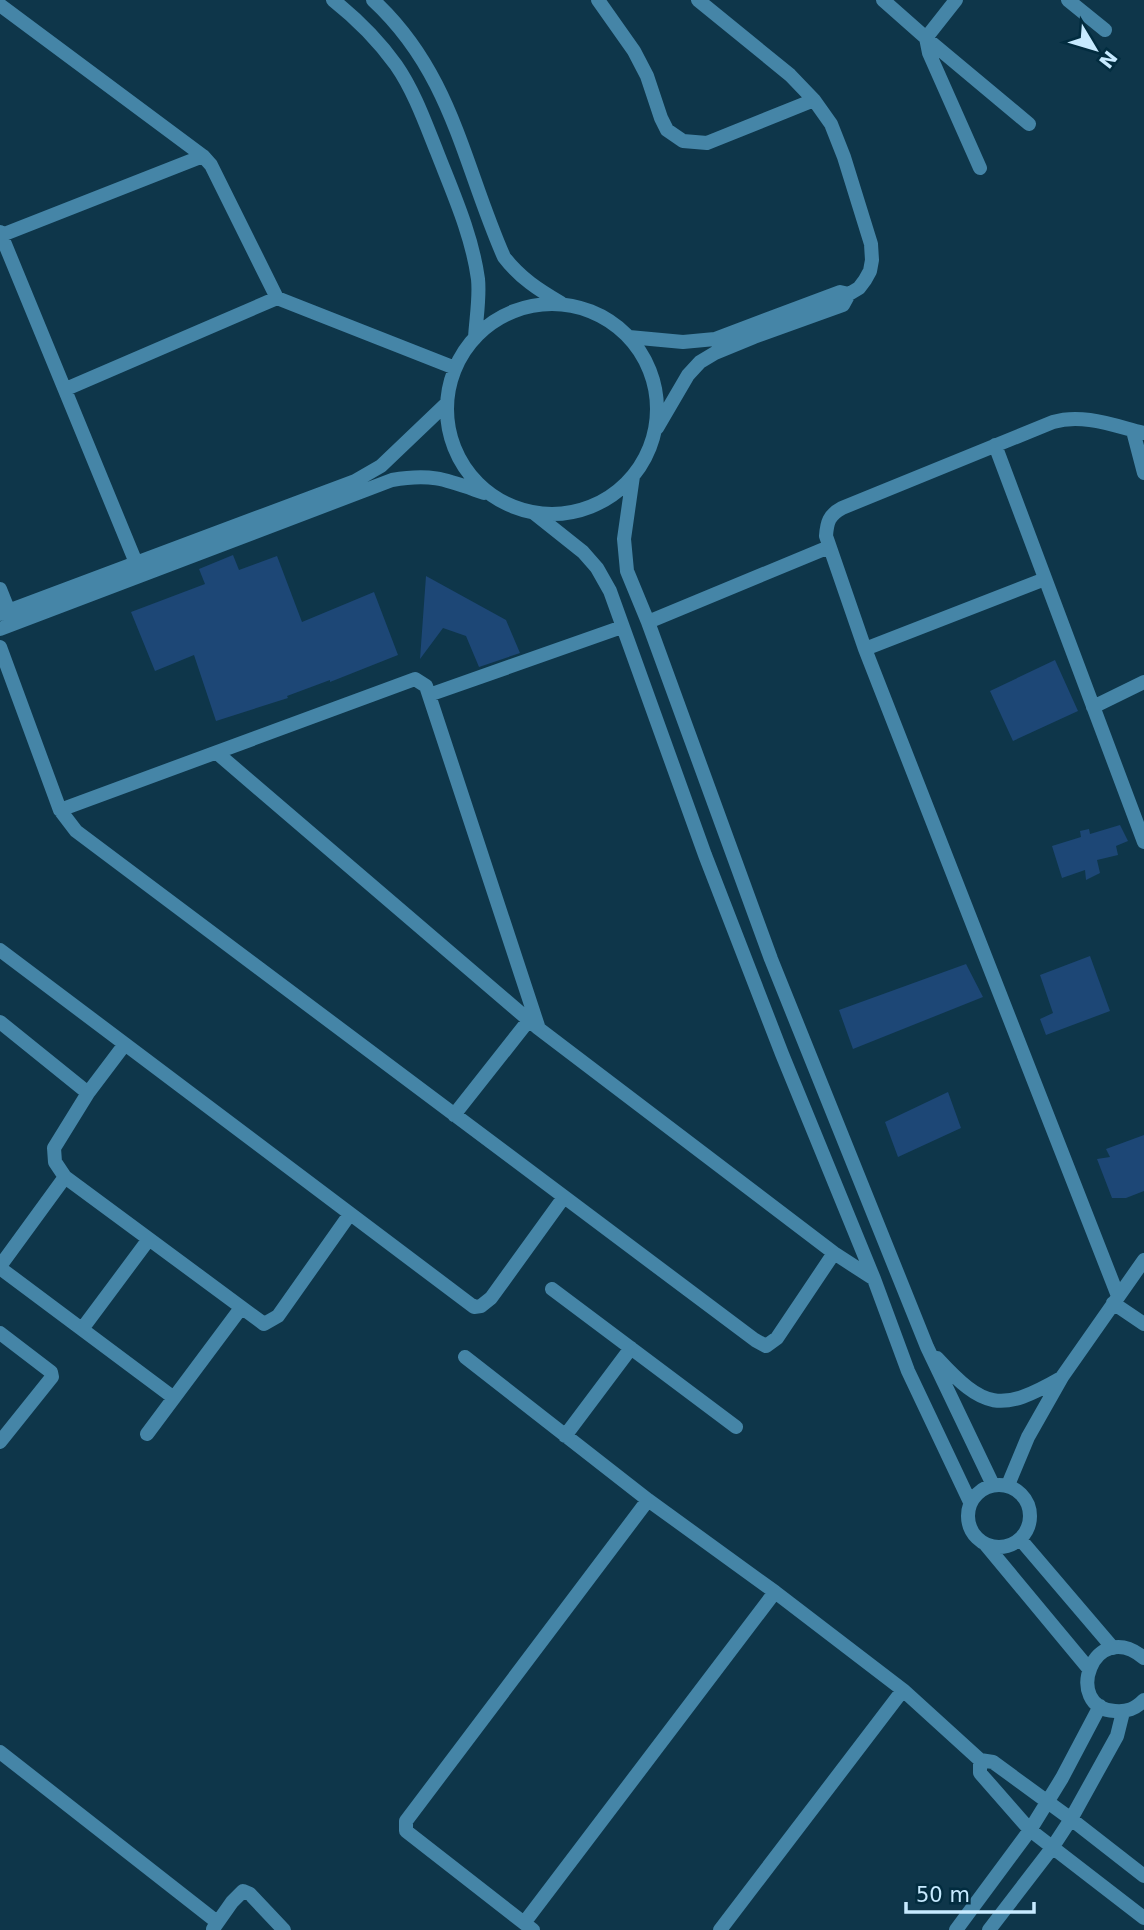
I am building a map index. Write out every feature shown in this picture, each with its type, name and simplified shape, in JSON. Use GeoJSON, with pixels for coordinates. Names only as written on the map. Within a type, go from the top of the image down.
{"type":"FeatureCollection","features":[{"type":"Feature","properties":{"kind":"street"},"geometry":{"type":"LineString","coordinates":[[332,0],[353,15],[377,40],[405,80],[421,113],[473,251],[478,282],[475,338]]}},
{"type":"Feature","properties":{"kind":"street"},"geometry":{"type":"LineString","coordinates":[[373,0],[394,21],[441,92],[504,257],[524,279],[563,304]]}},
{"type":"Feature","properties":{"kind":"street"},"geometry":{"type":"LineString","coordinates":[[598,0],[635,51],[667,130],[683,141],[707,143],[814,100]]}},
{"type":"Feature","properties":{"kind":"street"},"geometry":{"type":"LineString","coordinates":[[654,432],[688,375],[701,362],[715,353],[754,337],[843,305],[849,294],[859,288],[870,271],[872,260],[871,244],[831,124],[814,100],[790,75],[698,0]]}},
{"type":"Feature","properties":{"kind":"street"},"geometry":{"type":"LineString","coordinates":[[883,0],[1029,124]]}},
{"type":"Feature","properties":{"kind":"street"},"geometry":{"type":"LineString","coordinates":[[956,0],[926,38],[929,53],[980,168]]}},
{"type":"Feature","properties":{"kind":"street"},"geometry":{"type":"LineString","coordinates":[[1068,0],[1105,30]]}},
{"type":"Feature","properties":{"kind":"street"},"geometry":{"type":"LineString","coordinates":[[0,5],[203,156],[211,165],[277,298],[455,368]]}},
{"type":"Feature","properties":{"kind":"street"},"geometry":{"type":"LineString","coordinates":[[138,569],[1,234],[203,156]]}},
{"type":"Feature","properties":{"kind":"street"},"geometry":{"type":"LineString","coordinates":[[629,337],[683,342],[715,339],[840,292],[849,294]]}},
{"type":"Feature","properties":{"kind":"street"},"geometry":{"type":"LineString","coordinates":[[65,389],[277,298]]}},
{"type":"Feature","properties":{"kind":"street"},"geometry":{"type":"LineString","coordinates":[[544,304],[582,308],[599,315],[629,337],[650,372],[657,412],[646,455],[633,476],[605,500],[570,513],[534,513],[505,504],[492,496],[472,478],[457,456],[447,421],[449,385],[455,368],[475,338],[498,320],[524,307],[544,304]]}},
{"type":"Feature","properties":{"kind":"street"},"geometry":{"type":"LineString","coordinates":[[138,569],[369,474],[404,446],[447,403]]}},
{"type":"Feature","properties":{"kind":"street"},"geometry":{"type":"LineString","coordinates":[[1144,473],[1138,432],[1088,420],[1063,419],[836,512],[827,523],[826,536],[865,649],[1116,1299],[1144,1324]]}},
{"type":"Feature","properties":{"kind":"street"},"geometry":{"type":"LineString","coordinates":[[995,445],[1144,842]]}},
{"type":"Feature","properties":{"kind":"street"},"geometry":{"type":"LineString","coordinates":[[0,589],[5,619],[138,569],[393,480],[429,476],[492,496]]}},
{"type":"Feature","properties":{"kind":"street"},"geometry":{"type":"LineString","coordinates":[[633,476],[624,539],[627,570],[771,959],[930,1353],[993,1485]]}},
{"type":"Feature","properties":{"kind":"street"},"geometry":{"type":"LineString","coordinates":[[534,513],[583,552],[597,568],[610,591],[714,880],[782,1055],[874,1279],[908,1371],[970,1503]]}},
{"type":"Feature","properties":{"kind":"street"},"geometry":{"type":"LineString","coordinates":[[648,622],[829,547]]}},
{"type":"Feature","properties":{"kind":"street"},"geometry":{"type":"LineString","coordinates":[[865,649],[1045,579]]}},
{"type":"Feature","properties":{"kind":"street"},"geometry":{"type":"LineString","coordinates":[[429,695],[622,627]]}},
{"type":"Feature","properties":{"kind":"street"},"geometry":{"type":"LineString","coordinates":[[0,647],[60,810],[76,831],[744,1332],[766,1346],[777,1338],[834,1254]]}},
{"type":"Feature","properties":{"kind":"street"},"geometry":{"type":"LineString","coordinates":[[60,810],[407,681],[422,683],[429,695],[533,1024]]}},
{"type":"Feature","properties":{"kind":"street"},"geometry":{"type":"LineString","coordinates":[[1093,707],[1144,682]]}},
{"type":"Feature","properties":{"kind":"street"},"geometry":{"type":"LineString","coordinates":[[217,753],[533,1024],[834,1254],[874,1279]]}},
{"type":"Feature","properties":{"kind":"street"},"geometry":{"type":"LineString","coordinates":[[0,950],[474,1307],[481,1306],[491,1298],[564,1197]]}},
{"type":"Feature","properties":{"kind":"street"},"geometry":{"type":"LineString","coordinates":[[0,1022],[88,1093]]}},
{"type":"Feature","properties":{"kind":"street"},"geometry":{"type":"LineString","coordinates":[[454,1115],[533,1024]]}},
{"type":"Feature","properties":{"kind":"street"},"geometry":{"type":"LineString","coordinates":[[125,1044],[88,1093],[54,1148],[55,1162],[65,1177],[264,1324],[278,1316],[350,1214]]}},
{"type":"Feature","properties":{"kind":"street"},"geometry":{"type":"LineString","coordinates":[[65,1177],[0,1267],[174,1398]]}},
{"type":"Feature","properties":{"kind":"street"},"geometry":{"type":"LineString","coordinates":[[82,1329],[149,1239]]}},
{"type":"Feature","properties":{"kind":"street"},"geometry":{"type":"LineString","coordinates":[[1008,1485],[1028,1437],[1062,1377],[1144,1260]]}},
{"type":"Feature","properties":{"kind":"street"},"geometry":{"type":"LineString","coordinates":[[552,1289],[736,1427]]}},
{"type":"Feature","properties":{"kind":"street"},"geometry":{"type":"LineString","coordinates":[[147,1434],[241,1308]]}},
{"type":"Feature","properties":{"kind":"street"},"geometry":{"type":"LineString","coordinates":[[0,1333],[51,1372],[52,1377],[0,1442]]}},
{"type":"Feature","properties":{"kind":"street"},"geometry":{"type":"LineString","coordinates":[[565,1436],[631,1348]]}},
{"type":"Feature","properties":{"kind":"street"},"geometry":{"type":"LineString","coordinates":[[908,1371],[930,1353]]}},
{"type":"Feature","properties":{"kind":"street"},"geometry":{"type":"LineString","coordinates":[[930,1353],[970,1391],[995,1401],[1008,1401],[1037,1392],[1062,1377]]}},
{"type":"Feature","properties":{"kind":"street"},"geometry":{"type":"LineString","coordinates":[[465,1357],[648,1500],[775,1592],[903,1690],[980,1760],[993,1762],[1072,1819],[1144,1876]]}},
{"type":"Feature","properties":{"kind":"street"},"geometry":{"type":"LineString","coordinates":[[986,1545],[1004,1547],[1013,1544],[1027,1530],[1030,1508],[1026,1498],[1008,1485],[993,1485],[976,1494],[967,1512],[971,1532],[986,1545],[1089,1670]]}},
{"type":"Feature","properties":{"kind":"street"},"geometry":{"type":"LineString","coordinates":[[648,1500],[406,1821],[406,1831],[529,1927],[775,1592]]}},
{"type":"Feature","properties":{"kind":"street"},"geometry":{"type":"LineString","coordinates":[[1020,1539],[1113,1648]]}},
{"type":"Feature","properties":{"kind":"street"},"geometry":{"type":"LineString","coordinates":[[1144,1658],[1126,1648],[1113,1648],[1102,1652],[1094,1660],[1087,1680],[1093,1699],[1110,1711],[1123,1712],[1138,1706],[1144,1700]]}},
{"type":"Feature","properties":{"kind":"street"},"geometry":{"type":"LineString","coordinates":[[720,1930],[903,1690]]}},
{"type":"Feature","properties":{"kind":"street"},"geometry":{"type":"LineString","coordinates":[[956,1930],[1030,1830],[1062,1778],[1100,1706]]}},
{"type":"Feature","properties":{"kind":"street"},"geometry":{"type":"LineString","coordinates":[[989,1930],[1072,1819],[1117,1736],[1123,1712]]}},
{"type":"Feature","properties":{"kind":"street"},"geometry":{"type":"LineString","coordinates":[[0,1752],[214,1926],[239,1894],[245,1891],[284,1930]]}},
{"type":"Feature","properties":{"kind":"street"},"geometry":{"type":"LineString","coordinates":[[980,1760],[980,1773],[1030,1830],[1144,1918]]}},
{"type":"Feature","properties":{"kind":"building"},"geometry":{"type":"Polygon","coordinates":[[[233,555],[239,570],[277,556],[302,622],[374,592],[398,655],[287,696],[288,698],[216,721],[194,655],[155,671],[131,612],[205,584],[199,569],[233,555]]]}},
{"type":"Feature","properties":{"kind":"building"},"geometry":{"type":"Polygon","coordinates":[[[426,576],[506,620],[520,653],[479,667],[466,636],[443,628],[420,659],[426,576]]]}},
{"type":"Feature","properties":{"kind":"building"},"geometry":{"type":"Polygon","coordinates":[[[1055,660],[1078,711],[1013,741],[990,691],[1055,660]]]}},
{"type":"Feature","properties":{"kind":"building"},"geometry":{"type":"Polygon","coordinates":[[[1120,825],[1128,841],[1116,846],[1118,855],[1097,860],[1100,873],[1086,880],[1085,870],[1062,878],[1052,846],[1081,837],[1080,831],[1089,829],[1090,834],[1120,825]]]}},
{"type":"Feature","properties":{"kind":"building"},"geometry":{"type":"Polygon","coordinates":[[[1090,956],[1110,1011],[1046,1035],[1040,1019],[1053,1013],[1040,975],[1090,956]]]}},
{"type":"Feature","properties":{"kind":"building"},"geometry":{"type":"Polygon","coordinates":[[[966,964],[983,997],[853,1049],[839,1010],[966,964]]]}},
{"type":"Feature","properties":{"kind":"building"},"geometry":{"type":"Polygon","coordinates":[[[948,1092],[961,1128],[898,1157],[885,1122],[948,1092]]]}},
{"type":"Feature","properties":{"kind":"building"},"geometry":{"type":"Polygon","coordinates":[[[1144,1135],[1144,1191],[1126,1198],[1112,1198],[1097,1159],[1110,1157],[1106,1149],[1144,1135]]]}}]}
